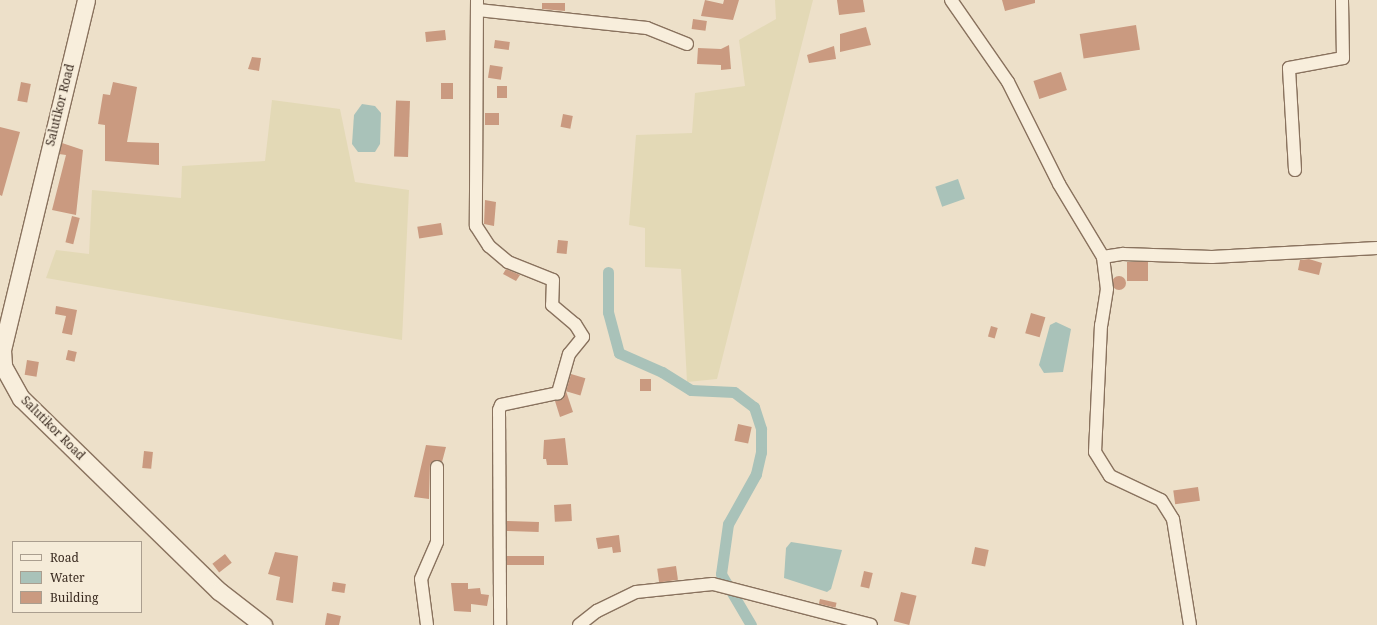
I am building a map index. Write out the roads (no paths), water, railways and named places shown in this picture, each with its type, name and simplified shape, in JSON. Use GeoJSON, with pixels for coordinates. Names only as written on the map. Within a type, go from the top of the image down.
{"type":"FeatureCollection","features":[{"type":"Feature","properties":{"kind":"main road","name":"Salutikor Road"},"geometry":{"type":"LineString","coordinates":[[86,0],[2,350],[3,366],[21,398],[219,591],[263,625]]}},
{"type":"Feature","properties":{"kind":"street"},"geometry":{"type":"LineString","coordinates":[[951,0],[1008,82],[1059,184],[1103,258],[1107,289],[1101,325],[1095,452],[1110,476],[1161,500],[1173,519],[1190,625]]}},
{"type":"Feature","properties":{"kind":"street"},"geometry":{"type":"LineString","coordinates":[[1294,170],[1289,68],[1343,58],[1342,0]]}},
{"type":"Feature","properties":{"kind":"street"},"geometry":{"type":"LineString","coordinates":[[500,625],[499,410],[501,405],[558,393],[569,354],[582,337],[575,324],[552,305],[553,280],[508,262],[489,246],[476,226],[478,5],[647,28],[687,44]]}},
{"type":"Feature","properties":{"kind":"street"},"geometry":{"type":"LineString","coordinates":[[1103,258],[1123,254],[1212,257],[1377,248]]}},
{"type":"Feature","properties":{"kind":"street"},"geometry":{"type":"LineString","coordinates":[[427,625],[421,579],[436,542],[437,467]]}},
{"type":"Feature","properties":{"kind":"street"},"geometry":{"type":"LineString","coordinates":[[579,625],[636,592],[713,584],[871,625]]}},
{"type":"Feature","properties":{"kind":"water"},"geometry":{"type":"Polygon","coordinates":[[[362,104],[375,106],[381,113],[380,144],[375,152],[358,152],[352,144],[354,115],[362,104]]]}},
{"type":"Feature","properties":{"kind":"water"},"geometry":{"type":"Polygon","coordinates":[[[958,179],[965,199],[942,207],[935,187],[958,179]]]}},
{"type":"Feature","properties":{"kind":"water"},"geometry":{"type":"Polygon","coordinates":[[[1056,322],[1071,329],[1063,372],[1044,373],[1039,365],[1050,325],[1056,322]]]}},
{"type":"Feature","properties":{"kind":"water"},"geometry":{"type":"Polygon","coordinates":[[[791,542],[842,550],[831,589],[827,592],[784,578],[786,548],[791,542]]]}},
{"type":"Feature","properties":{"kind":"waterway"},"geometry":{"type":"LineString","coordinates":[[608,272],[608,312],[619,353],[662,372],[691,390],[734,392],[754,407],[761,429],[761,452],[756,474],[728,524],[721,574],[751,625]]}}]}
